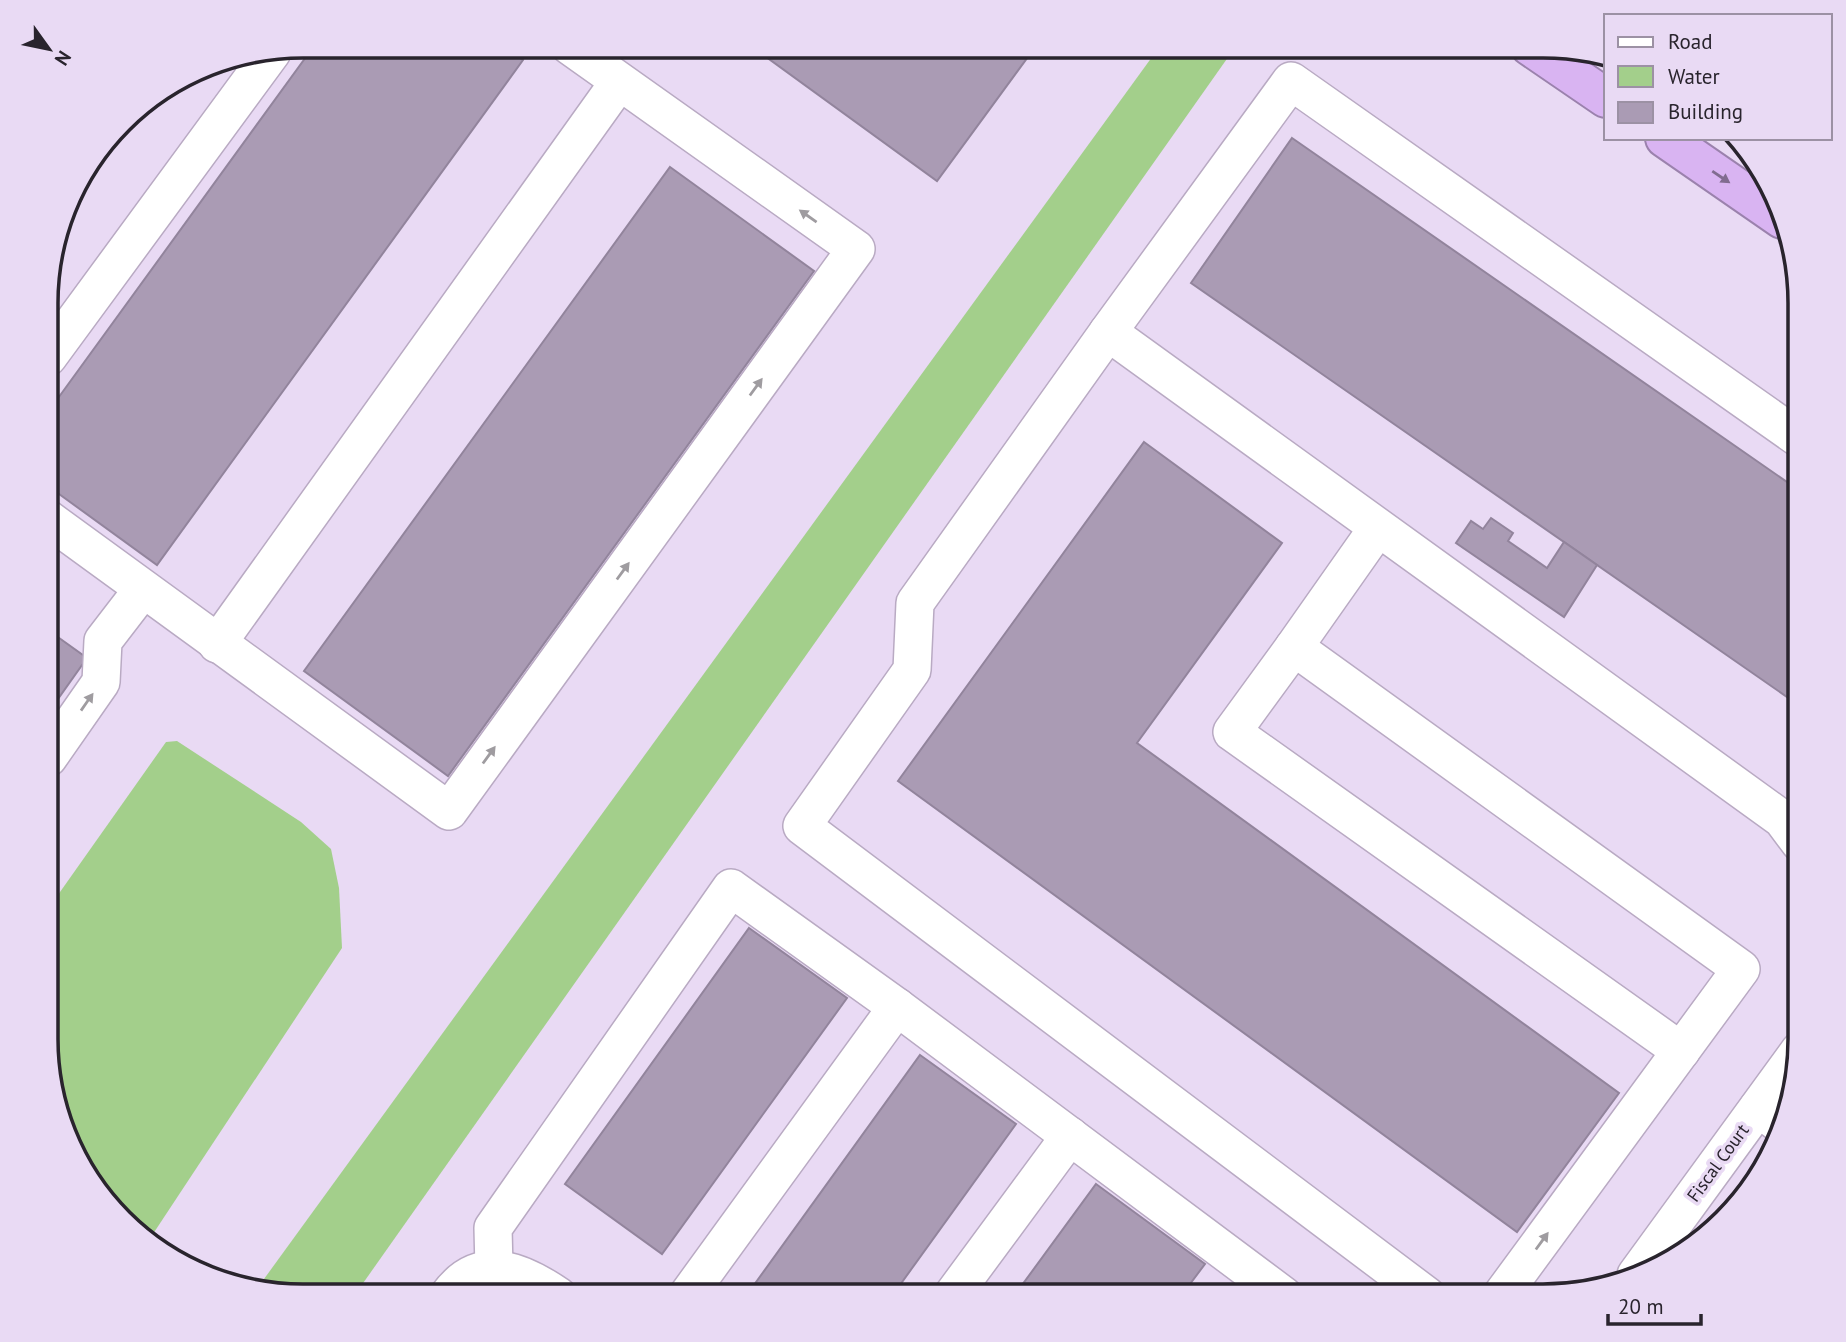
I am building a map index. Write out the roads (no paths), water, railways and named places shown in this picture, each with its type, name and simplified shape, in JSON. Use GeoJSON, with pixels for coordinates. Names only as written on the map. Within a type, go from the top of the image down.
{"type":"FeatureCollection","features":[{"type":"Feature","properties":{"kind":"highway"},"geometry":{"type":"LineString","coordinates":[[1548,58],[1604,97]]}},
{"type":"Feature","properties":{"kind":"highway"},"geometry":{"type":"LineString","coordinates":[[1667,140],[1771,211]]}},
{"type":"Feature","properties":{"kind":"street"},"geometry":{"type":"LineString","coordinates":[[58,526],[449,811],[856,249],[587,58]]}},
{"type":"Feature","properties":{"kind":"street"},"geometry":{"type":"LineString","coordinates":[[58,343],[266,61]]}},
{"type":"Feature","properties":{"kind":"street"},"geometry":{"type":"LineString","coordinates":[[1411,1284],[802,826],[912,670],[915,603],[1291,81],[1788,431]]}},
{"type":"Feature","properties":{"kind":"street"},"geometry":{"type":"LineString","coordinates":[[217,644],[620,82]]}},
{"type":"Feature","properties":{"kind":"street"},"geometry":{"type":"LineString","coordinates":[[1108,332],[1782,820],[1788,828]]}},
{"type":"Feature","properties":{"kind":"street"},"geometry":{"type":"LineString","coordinates":[[1377,529],[1232,732],[1681,1051]]}},
{"type":"Feature","properties":{"kind":"street"},"geometry":{"type":"LineString","coordinates":[[58,743],[100,682],[103,641],[143,589]]}},
{"type":"Feature","properties":{"kind":"street"},"geometry":{"type":"LineString","coordinates":[[1294,647],[1741,969],[1511,1284]]}},
{"type":"Feature","properties":{"kind":"street"},"geometry":{"type":"LineString","coordinates":[[472,1280],[493,1228],[731,888],[1070,1136],[1254,1284]]}},
{"type":"Feature","properties":{"kind":"street"},"geometry":{"type":"LineString","coordinates":[[696,1284],[897,1007]]}},
{"type":"Feature","properties":{"kind":"street","name":"Fiscal Court"},"geometry":{"type":"LineString","coordinates":[[1649,1260],[1771,1118],[1784,1088]]}},
{"type":"Feature","properties":{"kind":"street"},"geometry":{"type":"LineString","coordinates":[[961,1284],[1070,1136]]}},
{"type":"Feature","properties":{"kind":"street"},"geometry":{"type":"LineString","coordinates":[[472,1280],[516,1271],[538,1284]]}},
{"type":"Feature","properties":{"kind":"water"},"geometry":{"type":"Polygon","coordinates":[[[1151,58],[1228,58],[362,1284],[287,1284],[263,1281],[1151,58]]]}},
{"type":"Feature","properties":{"kind":"water"},"geometry":{"type":"Polygon","coordinates":[[[177,741],[301,822],[331,849],[339,888],[342,948],[153,1233],[119,1201],[99,1175],[76,1133],[66,1102],[58,1055],[58,895],[166,742],[177,741]]]}}]}
